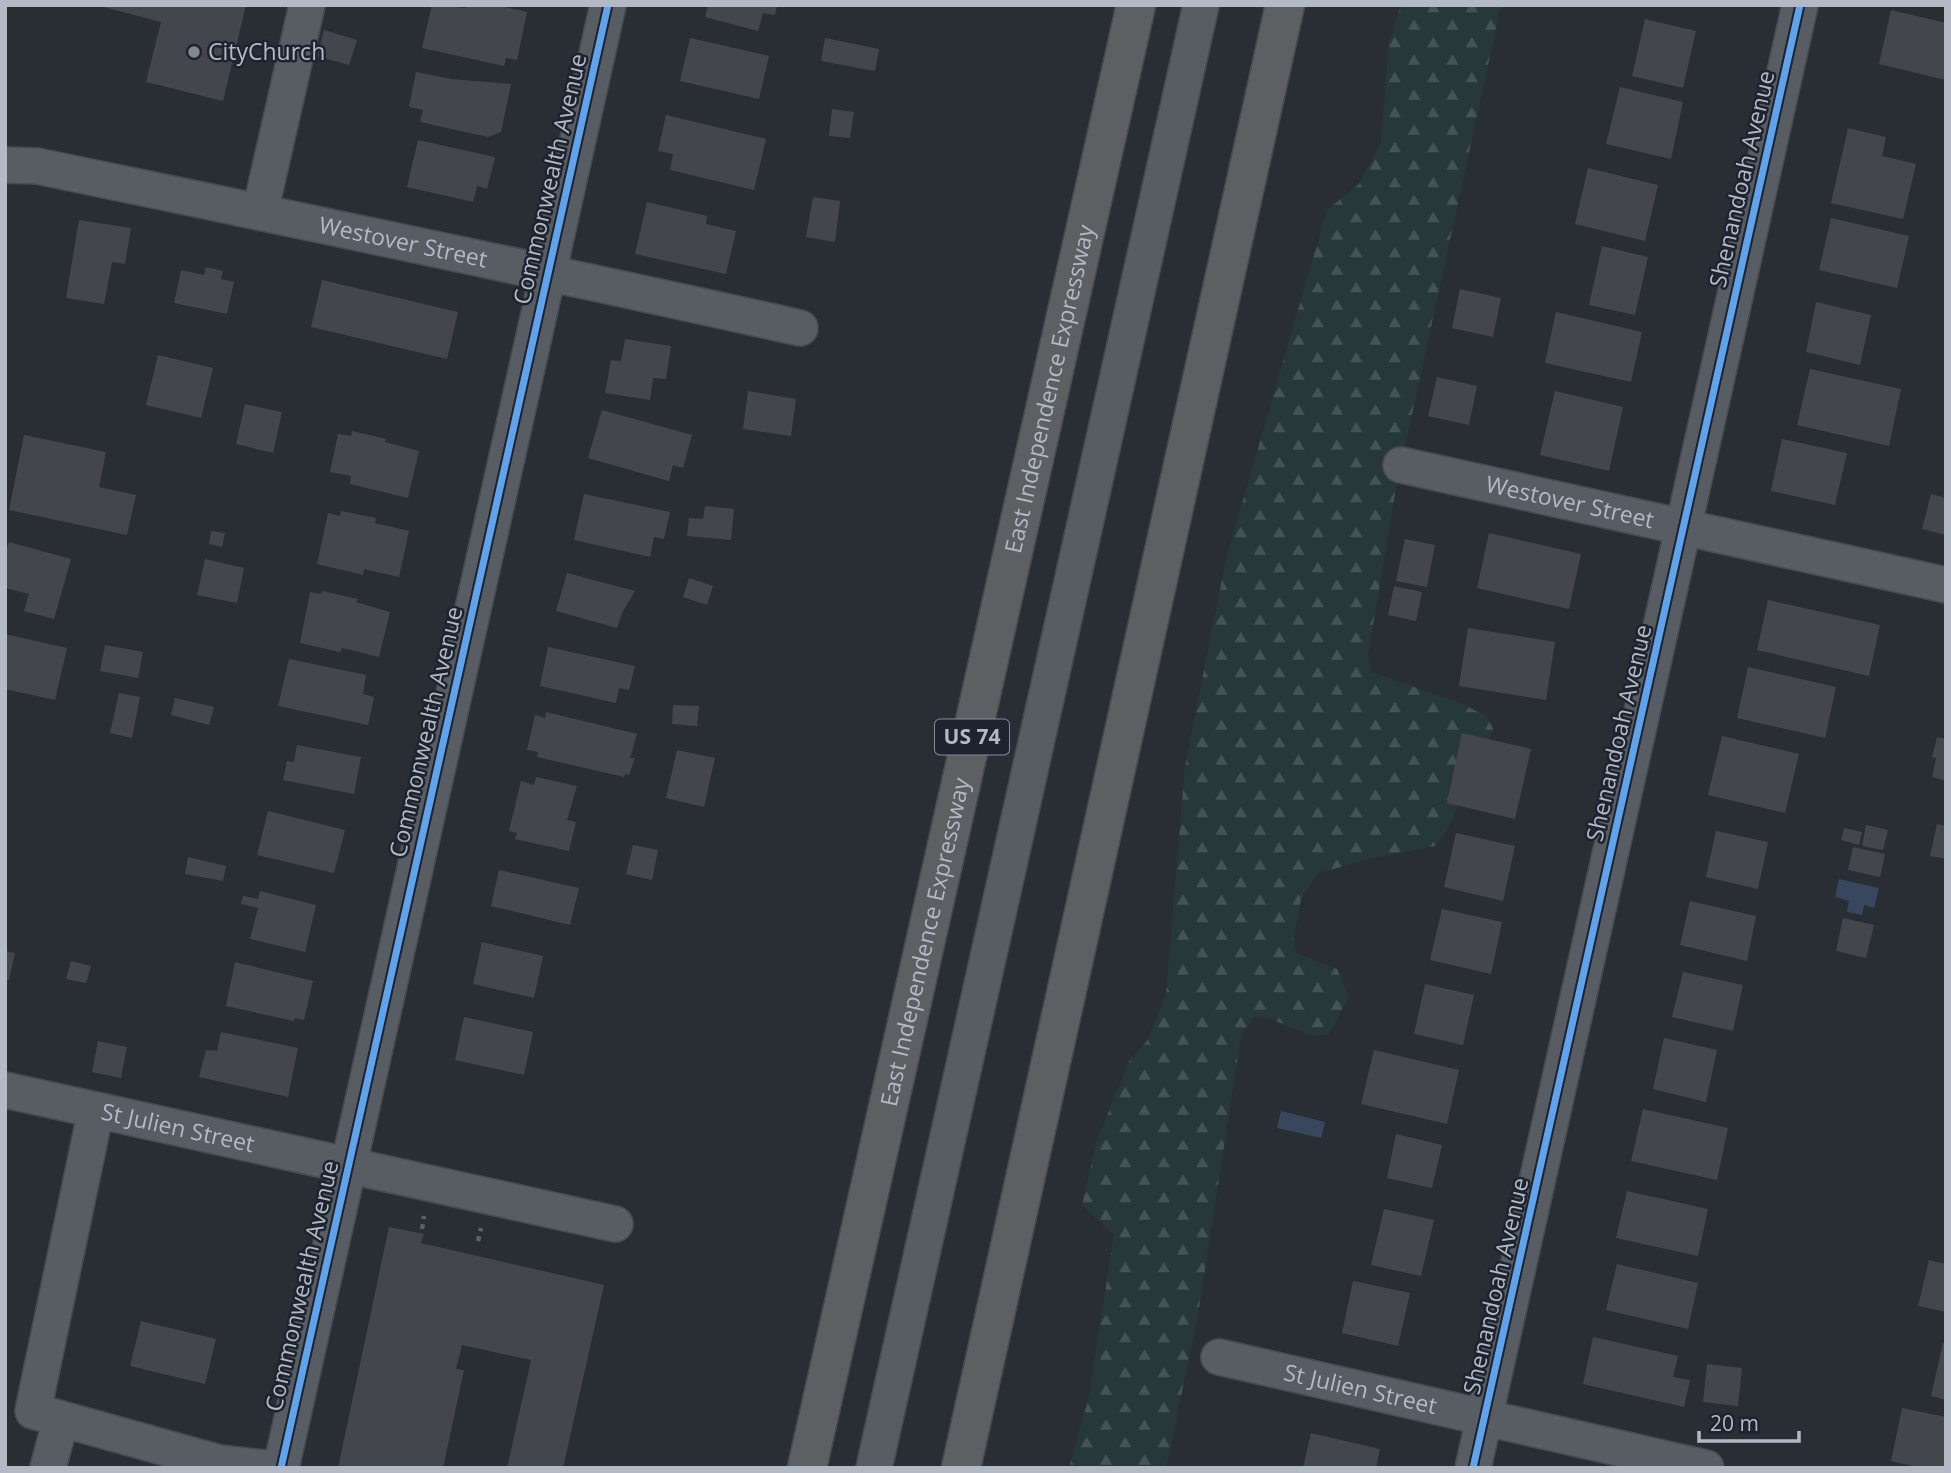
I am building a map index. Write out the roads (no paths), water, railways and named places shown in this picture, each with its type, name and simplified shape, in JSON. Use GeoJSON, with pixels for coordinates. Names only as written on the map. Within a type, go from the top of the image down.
{"type":"FeatureCollection","features":[{"type":"Feature","properties":{"kind":"highway","name":"East Independence Expressway"},"geometry":{"type":"LineString","coordinates":[[807,1468],[1136,5]]}},
{"type":"Feature","properties":{"kind":"highway"},"geometry":{"type":"LineString","coordinates":[[961,1468],[1285,5]]}},
{"type":"Feature","properties":{"kind":"street"},"geometry":{"type":"LineString","coordinates":[[260,212],[307,5]]}},
{"type":"Feature","properties":{"kind":"street","name":"Commonwealth Avenue"},"geometry":{"type":"LineString","coordinates":[[281,1468],[608,5]]}},
{"type":"Feature","properties":{"kind":"street"},"geometry":{"type":"LineString","coordinates":[[874,1468],[1201,5]]}},
{"type":"Feature","properties":{"kind":"street","name":"Shenandoah Avenue"},"geometry":{"type":"LineString","coordinates":[[1473,1468],[1800,5]]}},
{"type":"Feature","properties":{"kind":"street","name":"Westover Street"},"geometry":{"type":"LineString","coordinates":[[5,165],[37,166],[548,272],[800,328]]}},
{"type":"Feature","properties":{"kind":"street","name":"Westover Street"},"geometry":{"type":"LineString","coordinates":[[1401,465],[1946,585]]}},
{"type":"Feature","properties":{"kind":"street","name":"St Julien Street"},"geometry":{"type":"LineString","coordinates":[[5,1090],[615,1224]]}},
{"type":"Feature","properties":{"kind":"street"},"geometry":{"type":"LineString","coordinates":[[96,1110],[33,1411],[220,1463],[264,1468]]}},
{"type":"Feature","properties":{"kind":"street","name":"St Julien Street"},"geometry":{"type":"LineString","coordinates":[[1219,1357],[1706,1468]]}},
{"type":"Feature","properties":{"kind":"street"},"geometry":{"type":"LineString","coordinates":[[48,1468],[61,1419]]}},
{"type":"Feature","properties":{"kind":"water"},"geometry":{"type":"Polygon","coordinates":[[[1839,879],[1879,888],[1874,908],[1864,905],[1862,915],[1847,912],[1849,901],[1835,897],[1839,879]]]}},
{"type":"Feature","properties":{"kind":"water"},"geometry":{"type":"Polygon","coordinates":[[[1281,1111],[1325,1122],[1321,1138],[1277,1128],[1281,1111]]]}},
{"type":"Feature","properties":{"kind":"place","name":"CityChurch"},"geometry":{"type":"Point","coordinates":[194,52]}}]}
